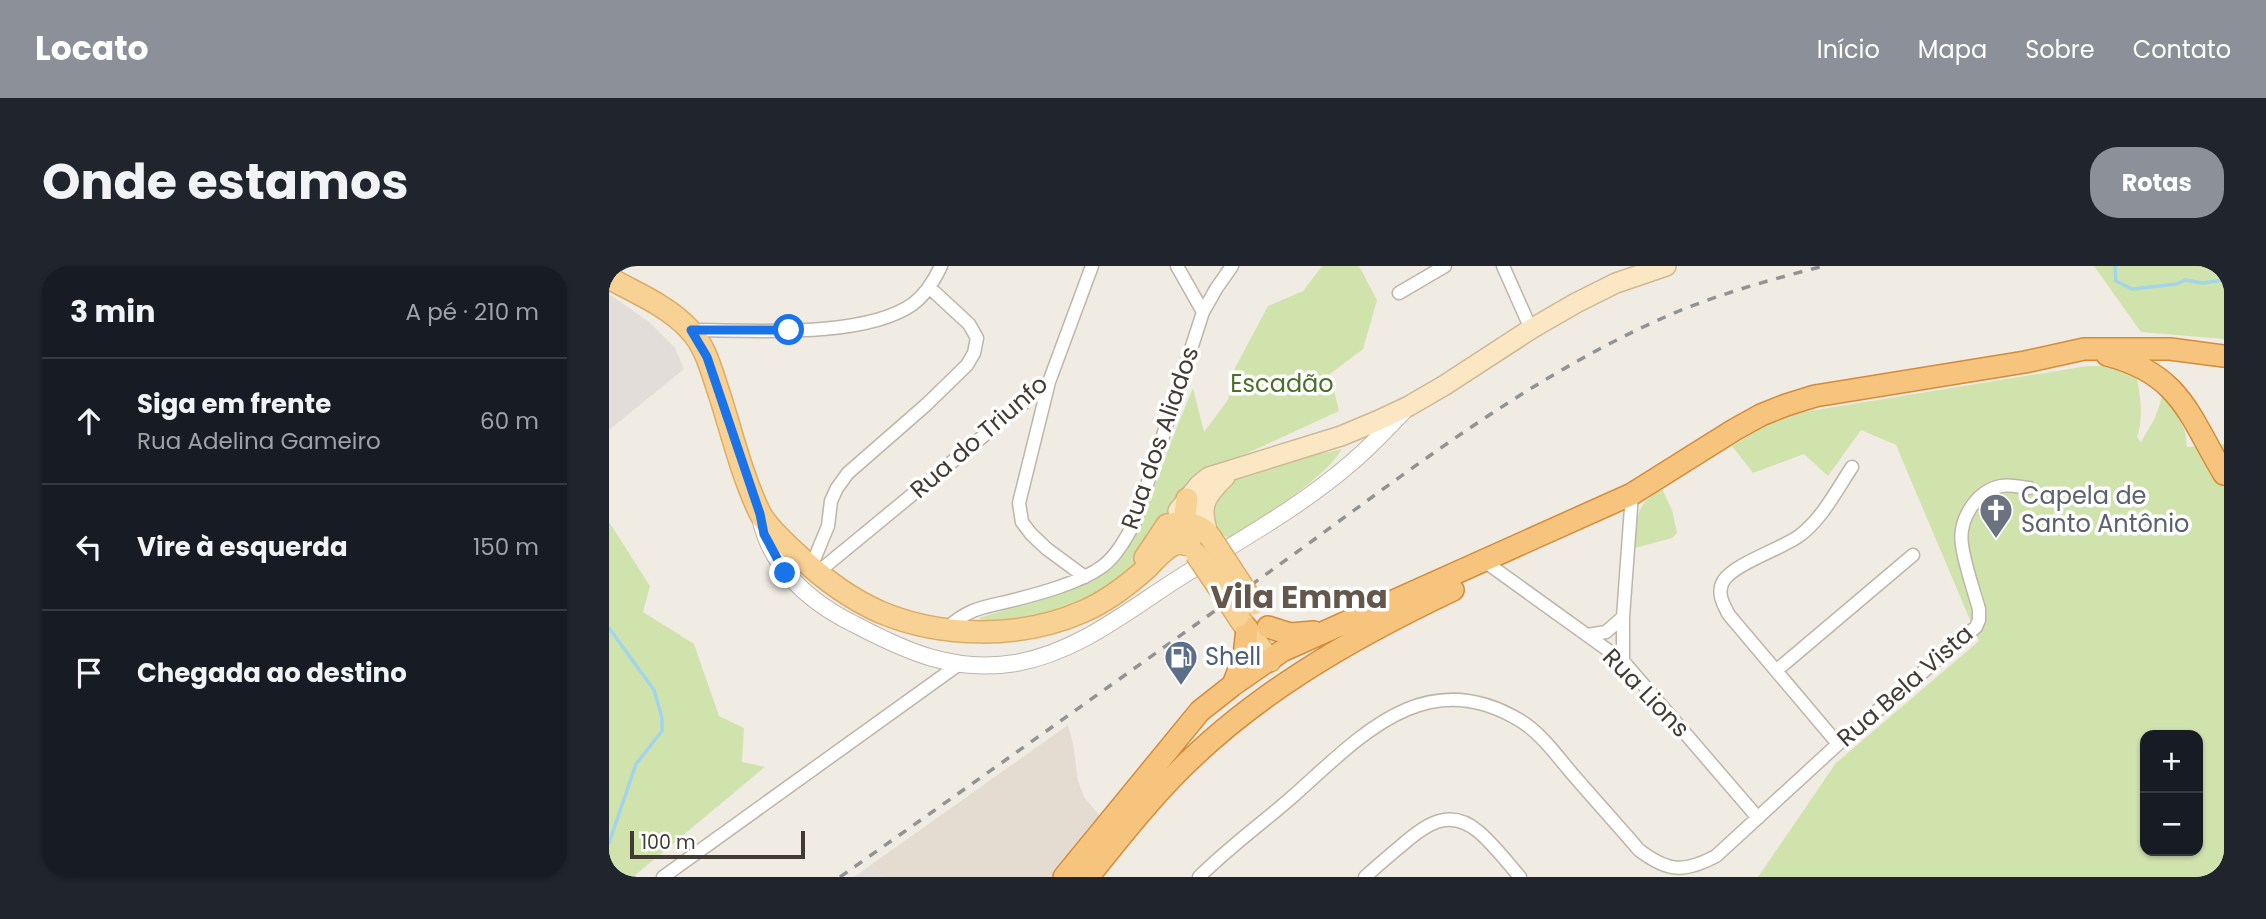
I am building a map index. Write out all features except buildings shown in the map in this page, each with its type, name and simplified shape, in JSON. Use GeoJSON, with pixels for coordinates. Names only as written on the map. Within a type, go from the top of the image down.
{"type":"FeatureCollection","features":[{"type":"Feature","properties":{"kind":"highway"},"geometry":{"type":"LineString","coordinates":[[2084,349],[2122,359],[2151,373],[2171,387],[2182,399],[2224,474]]}},
{"type":"Feature","properties":{"kind":"highway"},"geometry":{"type":"LineString","coordinates":[[1064,877],[1200,711],[1233,685],[1327,630],[1490,565],[1632,499],[1716,441],[1761,415],[1815,396],[2012,364],[2084,349],[2170,349],[2224,356]]}},
{"type":"Feature","properties":{"kind":"highway"},"geometry":{"type":"LineString","coordinates":[[2171,387],[2174,374],[2187,351]]}},
{"type":"Feature","properties":{"kind":"highway"},"geometry":{"type":"LineString","coordinates":[[1088,877],[1171,778],[1260,701],[1307,668],[1490,565]]}},
{"type":"Feature","properties":{"kind":"highway"},"geometry":{"type":"LineString","coordinates":[[1233,685],[1244,656],[1252,619],[1290,634],[1327,630]]}},
{"type":"Feature","properties":{"kind":"highway"},"geometry":{"type":"LineString","coordinates":[[1276,658],[1307,668]]}},
{"type":"Feature","properties":{"kind":"highway"},"geometry":{"type":"LineString","coordinates":[[1260,701],[1276,658]]}},
{"type":"Feature","properties":{"kind":"highway"},"geometry":{"type":"LineString","coordinates":[[1200,711],[1189,735],[1201,750]]}},
{"type":"Feature","properties":{"kind":"main road"},"geometry":{"type":"LineString","coordinates":[[1125,586],[1175,524],[1187,499],[1209,477],[1341,436],[1409,406],[1531,329],[1616,283],[1665,266]]}},
{"type":"Feature","properties":{"kind":"main road"},"geometry":{"type":"LineString","coordinates":[[609,278],[662,307],[691,330],[707,357],[760,514],[814,570],[846,594],[880,612],[946,629],[1008,632],[1034,627],[1082,612],[1107,599],[1171,546],[1177,543],[1201,543]]}},
{"type":"Feature","properties":{"kind":"main road"},"geometry":{"type":"LineString","coordinates":[[1201,543],[1204,504],[1216,486],[1238,469]]}},
{"type":"Feature","properties":{"kind":"main road"},"geometry":{"type":"LineString","coordinates":[[1175,524],[1201,543],[1276,658]]}},
{"type":"Feature","properties":{"kind":"street"},"geometry":{"type":"LineString","coordinates":[[691,330],[837,329],[888,316],[912,305],[930,288],[941,266]]}},
{"type":"Feature","properties":{"kind":"street","name":"Rua do Triunfo"},"geometry":{"type":"LineString","coordinates":[[814,570],[1049,382],[1092,266]]}},
{"type":"Feature","properties":{"kind":"street"},"geometry":{"type":"LineString","coordinates":[[1177,266],[1203,312]]}},
{"type":"Feature","properties":{"kind":"street","name":"Rua dos Aliados"},"geometry":{"type":"LineString","coordinates":[[946,629],[969,611],[1029,596],[1085,577],[1104,565],[1120,547],[1135,522],[1203,312],[1232,266]]}},
{"type":"Feature","properties":{"kind":"street"},"geometry":{"type":"LineString","coordinates":[[1399,293],[1445,266]]}},
{"type":"Feature","properties":{"kind":"street"},"geometry":{"type":"LineString","coordinates":[[1503,266],[1531,329]]}},
{"type":"Feature","properties":{"kind":"street"},"geometry":{"type":"LineString","coordinates":[[814,570],[828,526],[831,500],[843,481],[967,365],[974,353],[977,338],[969,324],[930,288]]}},
{"type":"Feature","properties":{"kind":"street"},"geometry":{"type":"LineString","coordinates":[[1049,382],[1020,503],[1022,523],[1047,549],[1085,577]]}},
{"type":"Feature","properties":{"kind":"street"},"geometry":{"type":"LineString","coordinates":[[760,514],[764,534],[785,573],[843,619],[891,643],[958,665],[1014,663],[1046,655],[1089,637],[1266,525],[1351,464],[1409,406]]}},
{"type":"Feature","properties":{"kind":"street"},"geometry":{"type":"LineString","coordinates":[[1838,744],[1729,615],[1722,603],[1720,591],[1724,580],[1734,571],[1797,537],[1809,527],[1852,467]]}},
{"type":"Feature","properties":{"kind":"street","name":"Rua Bela Vista"},"geometry":{"type":"LineString","coordinates":[[1199,877],[1367,732],[1413,707],[1433,701],[1455,700],[1478,703],[1522,722],[1545,742],[1639,850],[1655,862],[1673,868],[1697,866],[1716,856],[1838,744],[1976,627],[1979,609],[1962,545],[1964,522],[1970,509],[1992,488],[2005,485],[2029,488]]}},
{"type":"Feature","properties":{"kind":"street"},"geometry":{"type":"LineString","coordinates":[[1623,661],[1623,617],[1632,499]]}},
{"type":"Feature","properties":{"kind":"street"},"geometry":{"type":"LineString","coordinates":[[1777,670],[1913,555]]}},
{"type":"Feature","properties":{"kind":"street","name":"Rua Lions"},"geometry":{"type":"LineString","coordinates":[[1490,565],[1623,661],[1758,818]]}},
{"type":"Feature","properties":{"kind":"street"},"geometry":{"type":"LineString","coordinates":[[1588,635],[1606,632],[1623,617]]}},
{"type":"Feature","properties":{"kind":"street"},"geometry":{"type":"LineString","coordinates":[[663,877],[958,665]]}},
{"type":"Feature","properties":{"kind":"street"},"geometry":{"type":"LineString","coordinates":[[1364,877],[1425,826],[1437,820],[1452,820],[1466,823],[1479,832],[1520,877]]}},
{"type":"Feature","properties":{"kind":"shaded area"},"geometry":{"type":"Polygon","coordinates":[[[609,294],[649,322],[675,348],[684,369],[609,430],[609,294]]]}},
{"type":"Feature","properties":{"kind":"shaded area"},"geometry":{"type":"Polygon","coordinates":[[[1068,725],[1078,781],[1084,797],[1100,816],[1056,877],[884,877],[872,864],[1068,725]]]}},
{"type":"Feature","properties":{"kind":"shaded area"},"geometry":{"type":"Polygon","coordinates":[[[872,864],[884,877],[854,877],[872,864]]]}},
{"type":"Feature","properties":{"kind":"green space","name":"Escadão"},"geometry":{"type":"Polygon","coordinates":[[[1322,266],[1359,266],[1377,300],[1363,349],[1330,374],[1339,411],[1237,458],[1174,504],[1126,576],[1091,603],[1050,617],[986,625],[979,618],[1077,587],[1097,576],[1113,562],[1145,513],[1193,388],[1204,432],[1228,400],[1235,368],[1268,306],[1303,291],[1322,266]]]}},
{"type":"Feature","properties":{"kind":"green space"},"geometry":{"type":"Polygon","coordinates":[[[2094,266],[2224,266],[2224,339],[2141,332],[2094,266]]]}},
{"type":"Feature","properties":{"kind":"green space"},"geometry":{"type":"Polygon","coordinates":[[[2087,366],[2135,366],[2141,411],[2137,437],[2141,442],[2155,418],[2162,397],[2170,397],[2185,432],[2187,447],[2224,444],[2224,877],[1758,877],[1836,763],[1979,641],[1896,445],[1861,430],[1828,476],[1804,454],[1753,473],[1732,446],[1768,424],[1798,413],[2087,366]]]}},
{"type":"Feature","properties":{"kind":"green space"},"geometry":{"type":"Polygon","coordinates":[[[1342,449],[1307,486],[1274,509],[1229,538],[1216,532],[1210,516],[1217,495],[1233,478],[1284,462],[1342,449]]]}},
{"type":"Feature","properties":{"kind":"green space"},"geometry":{"type":"Polygon","coordinates":[[[1662,489],[1672,510],[1677,533],[1672,538],[1635,548],[1639,513],[1646,501],[1662,489]]]}},
{"type":"Feature","properties":{"kind":"green space"},"geometry":{"type":"Polygon","coordinates":[[[609,522],[650,586],[643,612],[694,644],[719,716],[744,728],[742,762],[765,767],[633,877],[609,877],[609,522]]]}},
{"type":"Feature","properties":{"kind":"waterway"},"geometry":{"type":"LineString","coordinates":[[2115,266],[2116,281],[2132,289],[2177,284],[2185,280],[2203,283],[2224,280]]}},
{"type":"Feature","properties":{"kind":"waterway"},"geometry":{"type":"LineString","coordinates":[[609,628],[654,690],[662,718],[662,731],[636,764],[609,843]]}},
{"type":"Feature","properties":{"kind":"railway"},"geometry":{"type":"LineString","coordinates":[[840,877],[1414,467],[1516,398],[1623,337],[1679,311],[1751,286],[1824,266]]}},
{"type":"Feature","properties":{"kind":"place","name":"Capela de Santo Antônio"},"geometry":{"type":"Point","coordinates":[1996,540]}},
{"type":"Feature","properties":{"kind":"place","name":"Shell"},"geometry":{"type":"Point","coordinates":[1181,687]}},
{"type":"Feature","properties":{"kind":"district","name":"Vila Emma"},"geometry":{"type":"Point","coordinates":[1299,597]}},
{"type":"Feature","properties":{"kind":"route"},"geometry":{"type":"LineString","coordinates":[[785,573],[764,534],[760,514],[707,357],[691,330],[789,330]]}}]}
